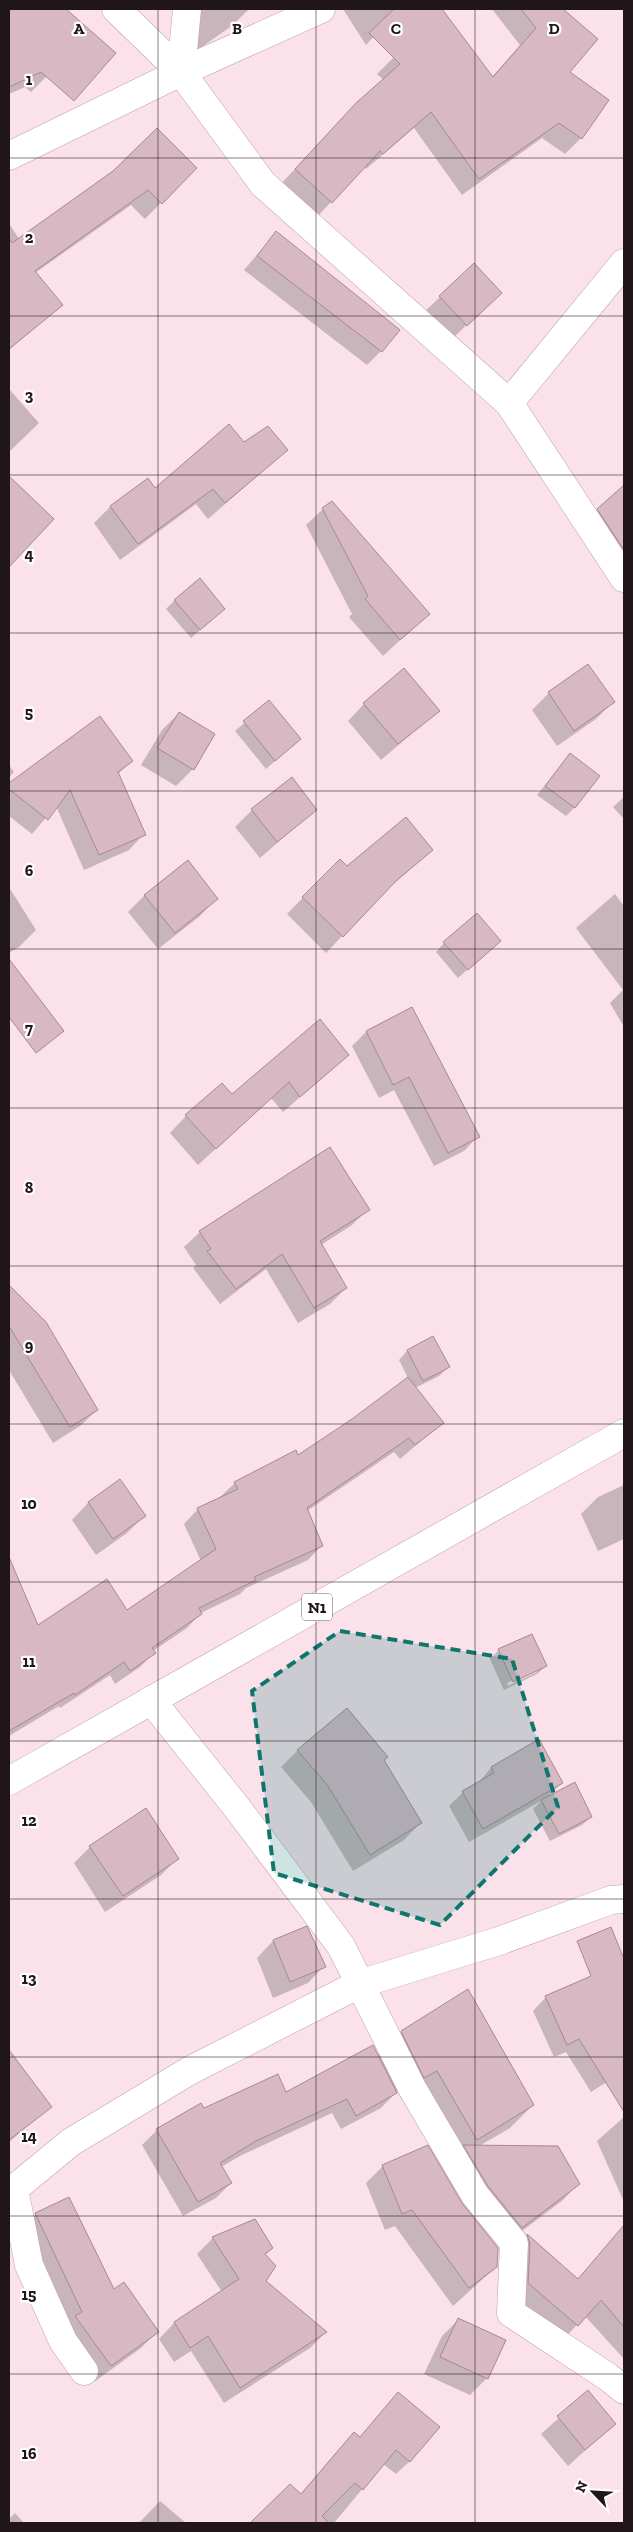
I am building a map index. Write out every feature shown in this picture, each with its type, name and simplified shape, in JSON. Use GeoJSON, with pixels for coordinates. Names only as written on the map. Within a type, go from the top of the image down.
{"type":"FeatureCollection","features":[{"type":"Feature","properties":{"kind":"main road"},"geometry":{"type":"LineString","coordinates":[[116,9],[181,72],[263,184],[509,402],[624,578]]}},
{"type":"Feature","properties":{"kind":"main road"},"geometry":{"type":"LineString","coordinates":[[181,72],[187,9]]}},
{"type":"Feature","properties":{"kind":"main road"},"geometry":{"type":"LineString","coordinates":[[9,156],[181,72],[321,9]]}},
{"type":"Feature","properties":{"kind":"main road"},"geometry":{"type":"LineString","coordinates":[[509,402],[624,263]]}},
{"type":"Feature","properties":{"kind":"main road","name":"N1"},"geometry":{"type":"LineString","coordinates":[[9,1780],[624,1433]]}},
{"type":"Feature","properties":{"kind":"main road"},"geometry":{"type":"LineString","coordinates":[[151,1700],[238,1809],[341,1946],[412,2088],[475,2195],[514,2244],[510,2313],[608,2377],[624,2390]]}},
{"type":"Feature","properties":{"kind":"main road"},"geometry":{"type":"LineString","coordinates":[[84,2370],[63,2341],[29,2265],[14,2189],[71,2142],[189,2071],[359,1984],[499,1941],[611,1900],[624,1899]]}},
{"type":"Feature","properties":{"kind":"highlighted area"},"geometry":{"type":"Polygon","coordinates":[[[340,1631],[512,1659],[558,1807],[440,1925],[274,1873],[252,1691],[340,1631]]]}},
{"type":"Feature","properties":{"kind":"building"},"geometry":{"type":"Polygon","coordinates":[[[9,9],[66,9],[116,53],[74,101],[41,72],[9,87],[9,9]]]}},
{"type":"Feature","properties":{"kind":"building"},"geometry":{"type":"Polygon","coordinates":[[[394,9],[442,9],[493,77],[536,28],[521,9],[563,9],[598,39],[570,72],[609,100],[582,139],[559,123],[479,179],[431,112],[383,154],[380,151],[332,203],[295,169],[356,103],[400,64],[369,33],[394,9]]]}},
{"type":"Feature","properties":{"kind":"building"},"geometry":{"type":"Polygon","coordinates":[[[157,128],[197,168],[162,204],[148,190],[35,271],[63,305],[9,349],[9,239],[12,243],[113,171],[157,128]]]}},
{"type":"Feature","properties":{"kind":"building"},"geometry":{"type":"Polygon","coordinates":[[[276,231],[400,330],[382,352],[257,256],[276,231]]]}},
{"type":"Feature","properties":{"kind":"building"},"geometry":{"type":"Polygon","coordinates":[[[474,263],[502,293],[467,326],[439,296],[474,263]]]}},
{"type":"Feature","properties":{"kind":"building"},"geometry":{"type":"Polygon","coordinates":[[[229,424],[244,442],[268,426],[288,450],[225,503],[213,489],[138,544],[110,506],[148,478],[155,488],[229,424]]]}},
{"type":"Feature","properties":{"kind":"building"},"geometry":{"type":"Polygon","coordinates":[[[9,476],[54,519],[9,567],[9,476]]]}},
{"type":"Feature","properties":{"kind":"building"},"geometry":{"type":"Polygon","coordinates":[[[624,485],[624,550],[597,509],[624,485]]]}},
{"type":"Feature","properties":{"kind":"building"},"geometry":{"type":"Polygon","coordinates":[[[332,501],[430,614],[400,640],[365,599],[368,596],[322,508],[332,501]]]}},
{"type":"Feature","properties":{"kind":"building"},"geometry":{"type":"Polygon","coordinates":[[[200,578],[225,609],[200,630],[174,600],[200,578]]]}},
{"type":"Feature","properties":{"kind":"building"},"geometry":{"type":"Polygon","coordinates":[[[588,664],[615,702],[574,731],[548,692],[588,664]]]}},
{"type":"Feature","properties":{"kind":"building"},"geometry":{"type":"Polygon","coordinates":[[[404,668],[440,711],[398,744],[363,703],[404,668]]]}},
{"type":"Feature","properties":{"kind":"building"},"geometry":{"type":"Polygon","coordinates":[[[269,700],[301,739],[275,761],[243,721],[269,700]]]}},
{"type":"Feature","properties":{"kind":"building"},"geometry":{"type":"Polygon","coordinates":[[[179,712],[215,734],[194,770],[157,748],[179,712]]]}},
{"type":"Feature","properties":{"kind":"building"},"geometry":{"type":"Polygon","coordinates":[[[100,716],[133,761],[118,772],[146,835],[99,855],[70,790],[48,820],[9,789],[9,783],[100,716]]]}},
{"type":"Feature","properties":{"kind":"building"},"geometry":{"type":"Polygon","coordinates":[[[570,753],[600,776],[575,808],[545,786],[570,753]]]}},
{"type":"Feature","properties":{"kind":"building"},"geometry":{"type":"Polygon","coordinates":[[[292,777],[317,810],[277,842],[251,809],[292,777]]]}},
{"type":"Feature","properties":{"kind":"building"},"geometry":{"type":"Polygon","coordinates":[[[406,817],[433,850],[396,881],[343,937],[302,897],[340,859],[347,866],[406,817]]]}},
{"type":"Feature","properties":{"kind":"building"},"geometry":{"type":"Polygon","coordinates":[[[188,860],[218,899],[175,933],[144,895],[188,860]]]}},
{"type":"Feature","properties":{"kind":"building"},"geometry":{"type":"Polygon","coordinates":[[[477,913],[501,941],[468,970],[443,942],[477,913]]]}},
{"type":"Feature","properties":{"kind":"building"},"geometry":{"type":"Polygon","coordinates":[[[9,959],[64,1031],[36,1053],[9,1017],[9,959]]]}},
{"type":"Feature","properties":{"kind":"building"},"geometry":{"type":"Polygon","coordinates":[[[412,1007],[480,1137],[448,1153],[409,1077],[393,1085],[366,1031],[412,1007]]]}},
{"type":"Feature","properties":{"kind":"building"},"geometry":{"type":"Polygon","coordinates":[[[320,1019],[349,1055],[300,1097],[289,1082],[216,1149],[185,1115],[222,1083],[232,1094],[320,1019]]]}},
{"type":"Feature","properties":{"kind":"building"},"geometry":{"type":"Polygon","coordinates":[[[330,1147],[370,1210],[320,1241],[347,1288],[314,1308],[282,1254],[236,1289],[207,1251],[211,1249],[199,1231],[330,1147]]]}},
{"type":"Feature","properties":{"kind":"building"},"geometry":{"type":"Polygon","coordinates":[[[9,1285],[46,1322],[98,1410],[70,1427],[9,1326],[9,1285]]]}},
{"type":"Feature","properties":{"kind":"building"},"geometry":{"type":"Polygon","coordinates":[[[433,1336],[450,1367],[423,1381],[407,1350],[433,1336]]]}},
{"type":"Feature","properties":{"kind":"building"},"geometry":{"type":"Polygon","coordinates":[[[408,1377],[444,1423],[415,1445],[409,1438],[307,1508],[323,1546],[254,1577],[256,1580],[199,1608],[202,1614],[152,1648],[156,1653],[130,1671],[124,1662],[75,1695],[74,1693],[9,1731],[9,1557],[38,1625],[107,1579],[127,1610],[216,1549],[197,1508],[238,1489],[234,1482],[296,1450],[298,1455],[352,1419],[408,1377]]]}},
{"type":"Feature","properties":{"kind":"building"},"geometry":{"type":"Polygon","coordinates":[[[120,1479],[146,1516],[113,1539],[88,1502],[120,1479]]]}},
{"type":"Feature","properties":{"kind":"building"},"geometry":{"type":"Polygon","coordinates":[[[532,1634],[547,1666],[513,1682],[498,1649],[532,1634]]]}},
{"type":"Feature","properties":{"kind":"building"},"geometry":{"type":"Polygon","coordinates":[[[347,1708],[388,1757],[384,1760],[422,1823],[370,1855],[328,1786],[297,1750],[347,1708]]]}},
{"type":"Feature","properties":{"kind":"building"},"geometry":{"type":"Polygon","coordinates":[[[539,1739],[563,1783],[483,1829],[462,1791],[494,1773],[491,1767],[539,1739]]]}},
{"type":"Feature","properties":{"kind":"building"},"geometry":{"type":"Polygon","coordinates":[[[575,1782],[592,1817],[559,1834],[541,1800],[575,1782]]]}},
{"type":"Feature","properties":{"kind":"building"},"geometry":{"type":"Polygon","coordinates":[[[146,1808],[179,1859],[123,1896],[89,1846],[146,1808]]]}},
{"type":"Feature","properties":{"kind":"building"},"geometry":{"type":"Polygon","coordinates":[[[307,1926],[326,1967],[290,1982],[273,1940],[307,1926]]]}},
{"type":"Feature","properties":{"kind":"building"},"geometry":{"type":"Polygon","coordinates":[[[611,1927],[624,1959],[624,2112],[579,2039],[567,2045],[545,1996],[591,1976],[577,1941],[611,1927]]]}},
{"type":"Feature","properties":{"kind":"building"},"geometry":{"type":"Polygon","coordinates":[[[468,1989],[534,2105],[477,2140],[437,2071],[424,2078],[401,2031],[468,1989]]]}},
{"type":"Feature","properties":{"kind":"building"},"geometry":{"type":"Polygon","coordinates":[[[373,2045],[397,2093],[356,2116],[347,2099],[256,2141],[220,2163],[232,2183],[198,2202],[156,2129],[201,2103],[204,2108],[278,2074],[286,2092],[373,2045]]]}},
{"type":"Feature","properties":{"kind":"building"},"geometry":{"type":"Polygon","coordinates":[[[9,2050],[52,2107],[9,2140],[9,2050]]]}},
{"type":"Feature","properties":{"kind":"building"},"geometry":{"type":"Polygon","coordinates":[[[428,2145],[462,2203],[498,2248],[497,2267],[469,2288],[412,2210],[402,2214],[382,2165],[428,2145]]]}},
{"type":"Feature","properties":{"kind":"building"},"geometry":{"type":"Polygon","coordinates":[[[463,2145],[558,2146],[580,2184],[522,2228],[488,2186],[463,2145]]]}},
{"type":"Feature","properties":{"kind":"building"},"geometry":{"type":"Polygon","coordinates":[[[69,2197],[114,2289],[124,2282],[159,2332],[111,2366],[75,2316],[82,2312],[35,2213],[69,2197]]]}},
{"type":"Feature","properties":{"kind":"building"},"geometry":{"type":"Polygon","coordinates":[[[255,2219],[273,2248],[265,2254],[276,2266],[266,2281],[327,2332],[240,2388],[208,2336],[190,2348],[174,2322],[239,2279],[212,2237],[255,2219]]]}},
{"type":"Feature","properties":{"kind":"building"},"geometry":{"type":"Polygon","coordinates":[[[624,2225],[624,2327],[601,2300],[578,2326],[528,2283],[530,2244],[527,2234],[578,2279],[624,2225]]]}},
{"type":"Feature","properties":{"kind":"building"},"geometry":{"type":"Polygon","coordinates":[[[458,2318],[506,2340],[488,2379],[440,2357],[458,2318]]]}},
{"type":"Feature","properties":{"kind":"building"},"geometry":{"type":"Polygon","coordinates":[[[588,2390],[616,2424],[585,2450],[557,2416],[588,2390]]]}},
{"type":"Feature","properties":{"kind":"building"},"geometry":{"type":"Polygon","coordinates":[[[398,2392],[440,2427],[410,2462],[396,2450],[363,2490],[355,2483],[322,2516],[329,2523],[250,2523],[290,2484],[301,2494],[354,2432],[360,2437],[398,2392]]]}}]}
